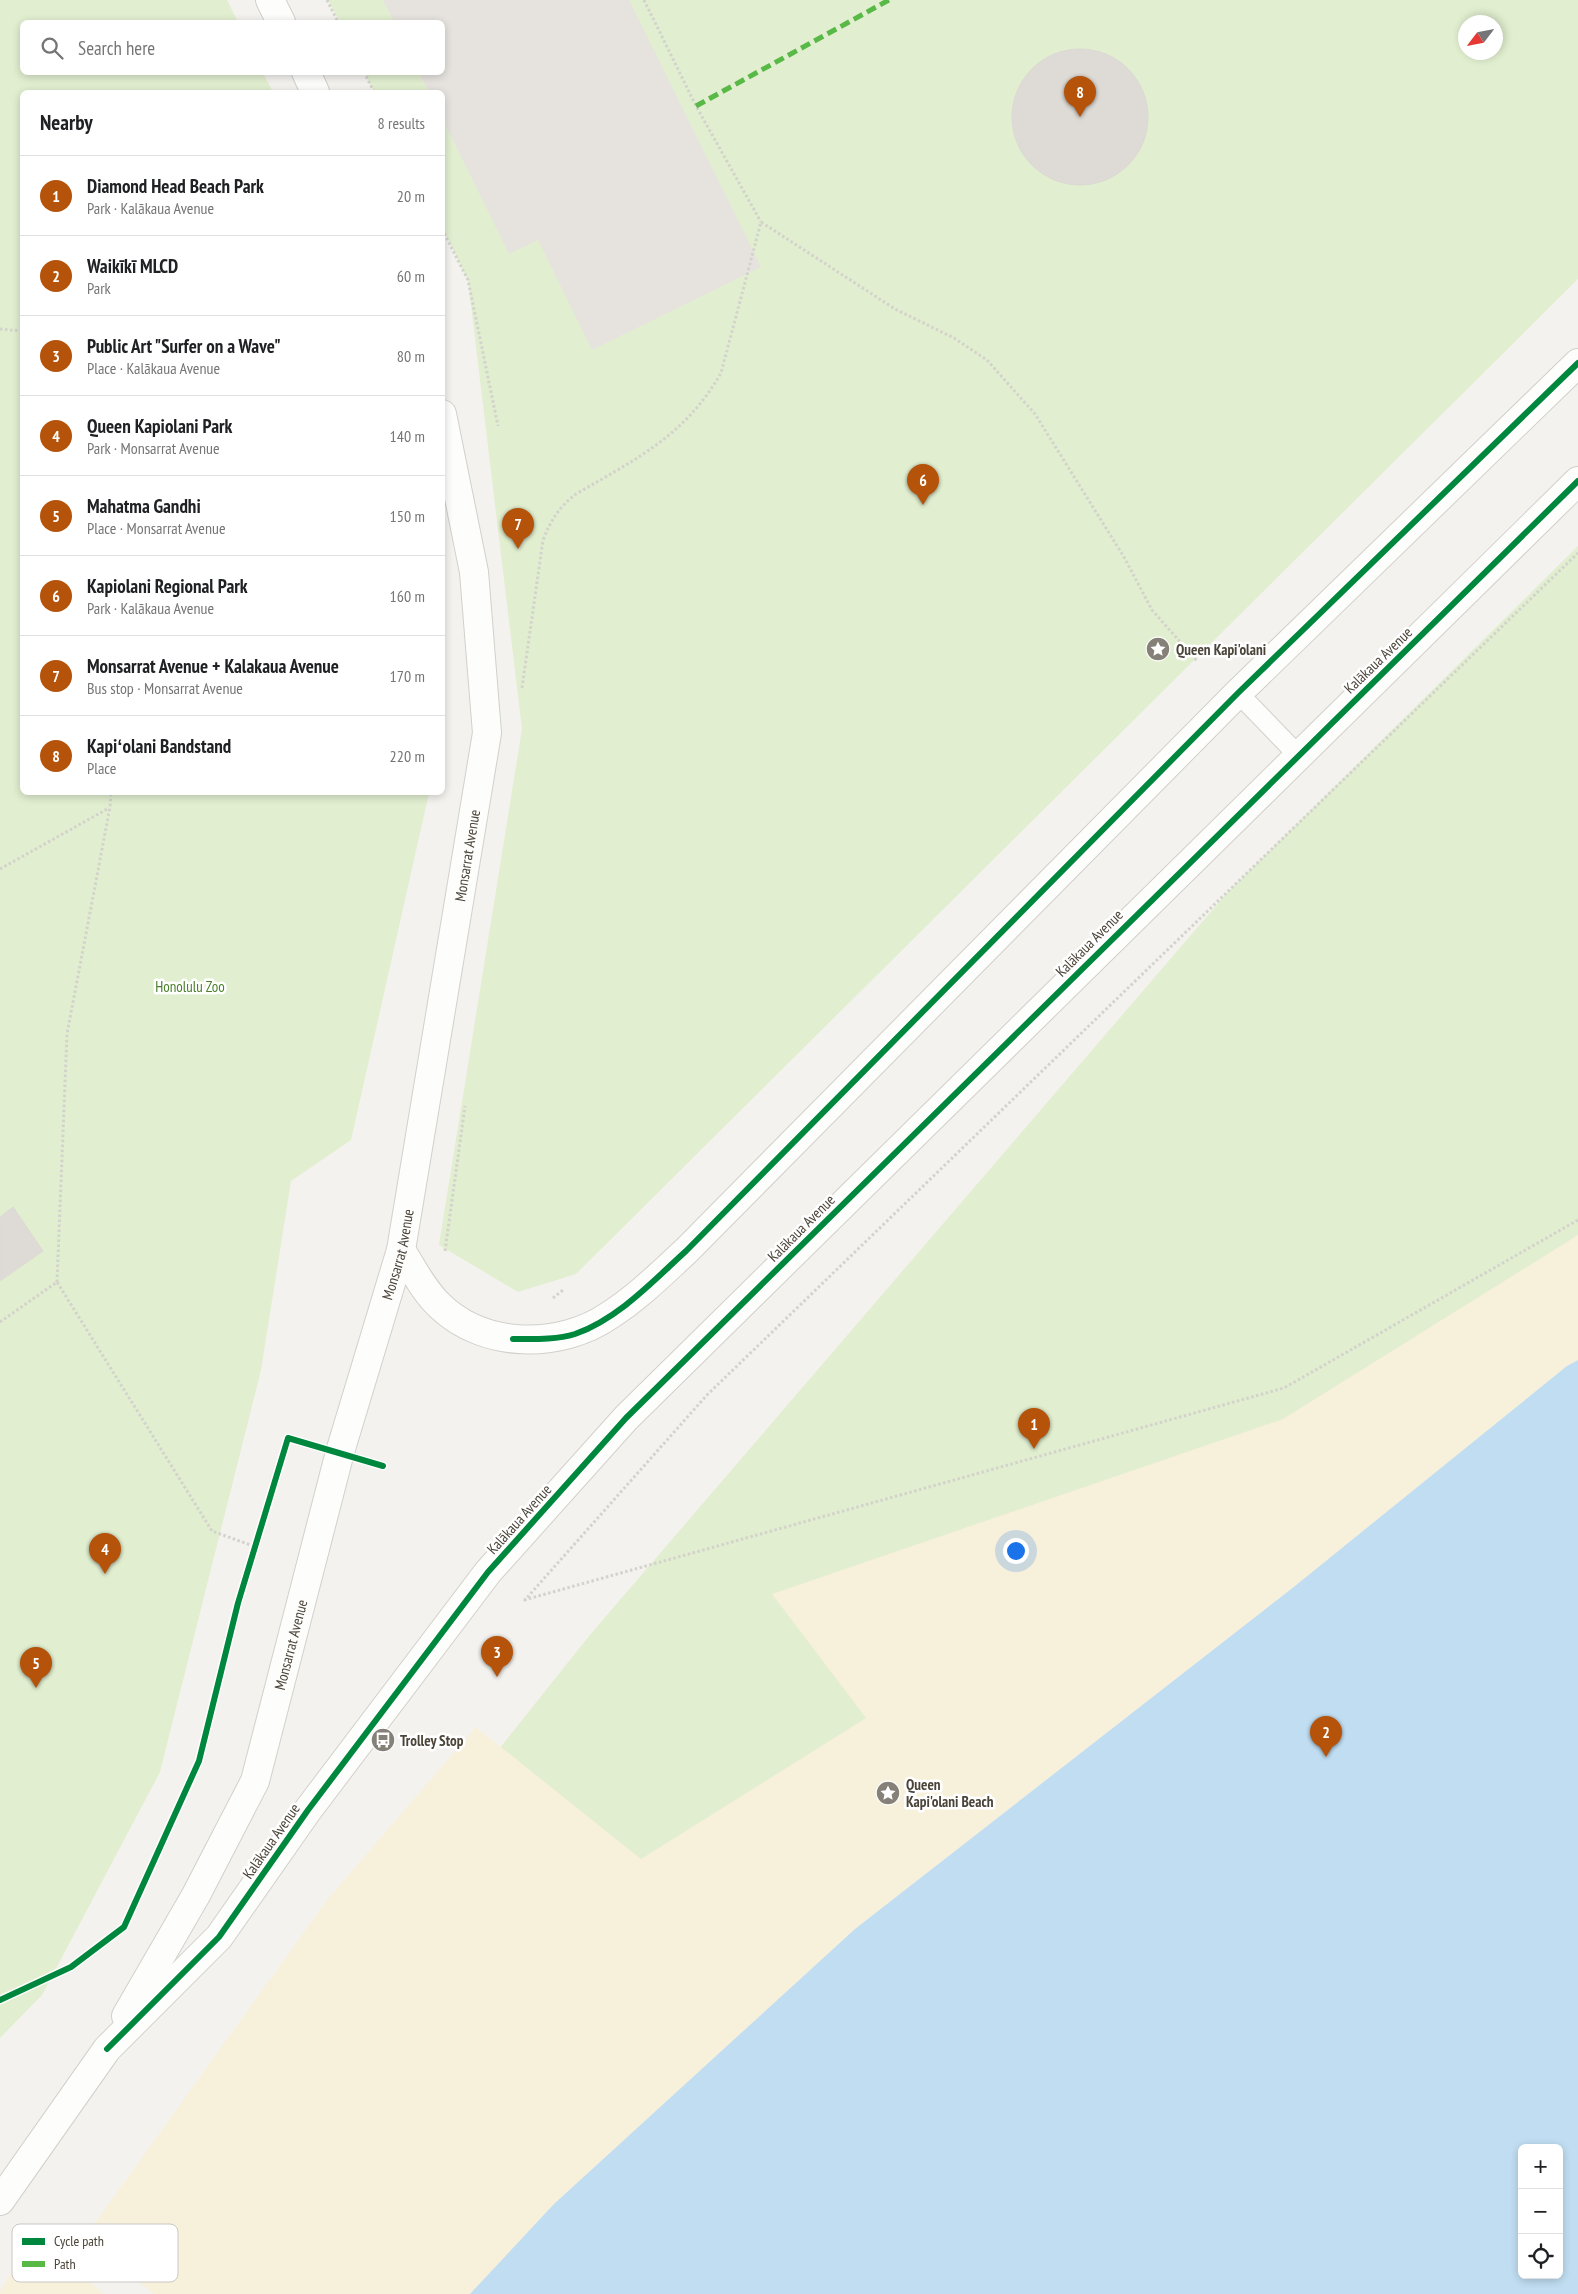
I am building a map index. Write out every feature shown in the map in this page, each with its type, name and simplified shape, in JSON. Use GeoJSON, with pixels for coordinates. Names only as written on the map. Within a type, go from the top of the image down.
{"type":"FeatureCollection","features":[{"type":"Feature","properties":{"kind":"street"},"geometry":{"type":"LineString","coordinates":[[270,0],[280,20]]}},
{"type":"Feature","properties":{"kind":"street"},"geometry":{"type":"LineString","coordinates":[[308,75],[315,90]]}},
{"type":"Feature","properties":{"kind":"street"},"geometry":{"type":"LineString","coordinates":[[402,1250],[419,1280],[441,1307],[475,1330],[513,1339],[536,1340],[575,1334],[610,1316],[640,1292],[693,1244],[1238,693],[1578,363]]}},
{"type":"Feature","properties":{"kind":"street","name":"Monsarrat Avenue"},"geometry":{"type":"LineString","coordinates":[[106,2050],[196,1895],[255,1781],[340,1452],[402,1250],[487,734],[474,572],[445,429]]}},
{"type":"Feature","properties":{"kind":"street","name":"Kalākaua Avenue"},"geometry":{"type":"LineString","coordinates":[[0,2200],[106,2050],[219,1937],[308,1810],[488,1572],[626,1418],[1578,481]]}},
{"type":"Feature","properties":{"kind":"lane"},"geometry":{"type":"LineString","coordinates":[[1238,693],[1298,755]]}},
{"type":"Feature","properties":{"kind":"path"},"geometry":{"type":"LineString","coordinates":[[327,0],[337,20]]}},
{"type":"Feature","properties":{"kind":"path"},"geometry":{"type":"LineString","coordinates":[[644,0],[696,106],[761,222],[895,309],[954,338],[987,360],[1035,414],[1124,557],[1152,610],[1197,661]]}},
{"type":"Feature","properties":{"kind":"path"},"geometry":{"type":"LineString","coordinates":[[366,75],[373,90]]}},
{"type":"Feature","properties":{"kind":"path"},"geometry":{"type":"LineString","coordinates":[[521,698],[543,540],[552,519],[566,502],[576,494],[660,444],[696,410],[711,391],[721,373],[761,222]]}},
{"type":"Feature","properties":{"kind":"path"},"geometry":{"type":"LineString","coordinates":[[445,235],[468,280],[498,426]]}},
{"type":"Feature","properties":{"kind":"path"},"geometry":{"type":"LineString","coordinates":[[0,329],[20,332]]}},
{"type":"Feature","properties":{"kind":"path"},"geometry":{"type":"LineString","coordinates":[[524,1600],[707,1395],[1578,553]]}},
{"type":"Feature","properties":{"kind":"path"},"geometry":{"type":"LineString","coordinates":[[111,795],[67,1034],[57,1282],[212,1531],[256,1547]]}},
{"type":"Feature","properties":{"kind":"path"},"geometry":{"type":"LineString","coordinates":[[0,869],[110,807]]}},
{"type":"Feature","properties":{"kind":"path"},"geometry":{"type":"LineString","coordinates":[[445,1253],[465,1101]]}},
{"type":"Feature","properties":{"kind":"path"},"geometry":{"type":"LineString","coordinates":[[516,1595],[524,1600],[1284,1388],[1578,1220]]}},
{"type":"Feature","properties":{"kind":"path"},"geometry":{"type":"LineString","coordinates":[[0,1322],[57,1282]]}},
{"type":"Feature","properties":{"kind":"path"},"geometry":{"type":"LineString","coordinates":[[550,1300],[563,1290]]}},
{"type":"Feature","properties":{"kind":"path"},"geometry":{"type":"LineString","coordinates":[[253,1556],[259,1538]]}},
{"type":"Feature","properties":{"kind":"green space","name":"Honolulu Zoo"},"geometry":{"type":"Polygon","coordinates":[[[0,0],[227,0],[237,20],[20,20],[20,75],[264,75],[272,90],[20,90],[20,795],[429,795],[351,1140],[291,1181],[261,1370],[160,1772],[42,1995],[0,2038],[0,0]]]}},
{"type":"Feature","properties":{"kind":"green space"},"geometry":{"type":"Polygon","coordinates":[[[328,0],[1578,0],[1578,279],[576,1274],[518,1292],[439,1245],[522,729],[468,280],[445,233],[445,90],[373,90],[366,75],[445,75],[445,20],[339,20],[328,0]]]}},
{"type":"Feature","properties":{"kind":"green space"},"geometry":{"type":"Polygon","coordinates":[[[1578,546],[1578,1262],[135,2207],[589,1636],[1227,893],[1578,546]]]}},
{"type":"Feature","properties":{"kind":"sand","name":"Queen Kapi'olani Beach"},"geometry":{"type":"Polygon","coordinates":[[[1578,1235],[1578,1360],[1567,1366],[1295,1586],[855,1929],[554,2204],[470,2294],[154,2294],[139,2282],[178,2282],[178,2224],[94,2224],[327,1900],[476,1727],[641,1859],[866,1718],[772,1594],[1283,1419],[1578,1235]]]}},
{"type":"Feature","properties":{"kind":"sand"},"geometry":{"type":"Polygon","coordinates":[[[12,2272],[12,2282],[89,2282],[104,2294],[0,2294],[12,2272]]]}},
{"type":"Feature","properties":{"kind":"shaded area"},"geometry":{"type":"Polygon","coordinates":[[[383,0],[629,0],[761,267],[592,350],[538,240],[509,254],[445,124],[445,90],[428,90],[420,75],[445,75],[445,20],[393,20],[383,0]]]}},
{"type":"Feature","properties":{"kind":"water"},"geometry":{"type":"Polygon","coordinates":[[[1578,1360],[1578,2294],[470,2294],[554,2204],[855,1929],[1295,1586],[1567,1366],[1578,1360]]]}},
{"type":"Feature","properties":{"kind":"building"},"geometry":{"type":"Polygon","coordinates":[[[1080,49],[1106,54],[1128,69],[1143,91],[1148,117],[1143,143],[1128,165],[1106,180],[1080,185],[1054,180],[1032,165],[1017,143],[1012,117],[1017,91],[1032,69],[1054,54],[1080,49]]]}},
{"type":"Feature","properties":{"kind":"building"},"geometry":{"type":"Polygon","coordinates":[[[13,1207],[43,1251],[0,1281],[0,1217],[13,1207]]]}},
{"type":"Feature","properties":{"kind":"marked path"},"geometry":{"type":"LineString","coordinates":[[696,106],[889,0]]}},
{"type":"Feature","properties":{"kind":"cycle path"},"geometry":{"type":"LineString","coordinates":[[513,1339],[552,1338],[575,1334],[606,1319],[648,1286],[686,1251],[1238,693],[1578,363]]}},
{"type":"Feature","properties":{"kind":"cycle path"},"geometry":{"type":"LineString","coordinates":[[107,2049],[219,1937],[308,1810],[488,1572],[626,1418],[1578,481]]}},
{"type":"Feature","properties":{"kind":"cycle path"},"geometry":{"type":"LineString","coordinates":[[0,2000],[71,1967],[124,1927],[199,1761],[238,1603],[288,1438],[383,1466]]}},
{"type":"Feature","properties":{"kind":"place","name":"Kapiʻolani Bandstand"},"geometry":{"type":"Point","coordinates":[1080,117]}},
{"type":"Feature","properties":{"kind":"place","name":"Kapiolani Regional Park"},"geometry":{"type":"Point","coordinates":[923,505]}},
{"type":"Feature","properties":{"kind":"place","name":"Monsarrat Avenue + Kalakaua Avenue"},"geometry":{"type":"Point","coordinates":[518,549]}},
{"type":"Feature","properties":{"kind":"place","name":"Queen Kapi'olani"},"geometry":{"type":"Point","coordinates":[1158,649]}},
{"type":"Feature","properties":{"kind":"place","name":"Diamond Head Beach Park"},"geometry":{"type":"Point","coordinates":[1034,1449]}},
{"type":"Feature","properties":{"kind":"place","name":"Queen Kapiolani Park"},"geometry":{"type":"Point","coordinates":[105,1574]}},
{"type":"Feature","properties":{"kind":"place","name":"Public Art \"Surfer on a Wave\""},"geometry":{"type":"Point","coordinates":[497,1677]}},
{"type":"Feature","properties":{"kind":"place","name":"Mahatma Gandhi"},"geometry":{"type":"Point","coordinates":[36,1688]}},
{"type":"Feature","properties":{"kind":"place","name":"Trolley Stop"},"geometry":{"type":"Point","coordinates":[383,1740]}},
{"type":"Feature","properties":{"kind":"place","name":"Waikīkī MLCD"},"geometry":{"type":"Point","coordinates":[1326,1757]}},
{"type":"Feature","properties":{"kind":"place","name":"Queen Kapi'olani Beach"},"geometry":{"type":"Point","coordinates":[888,1793]}}]}
